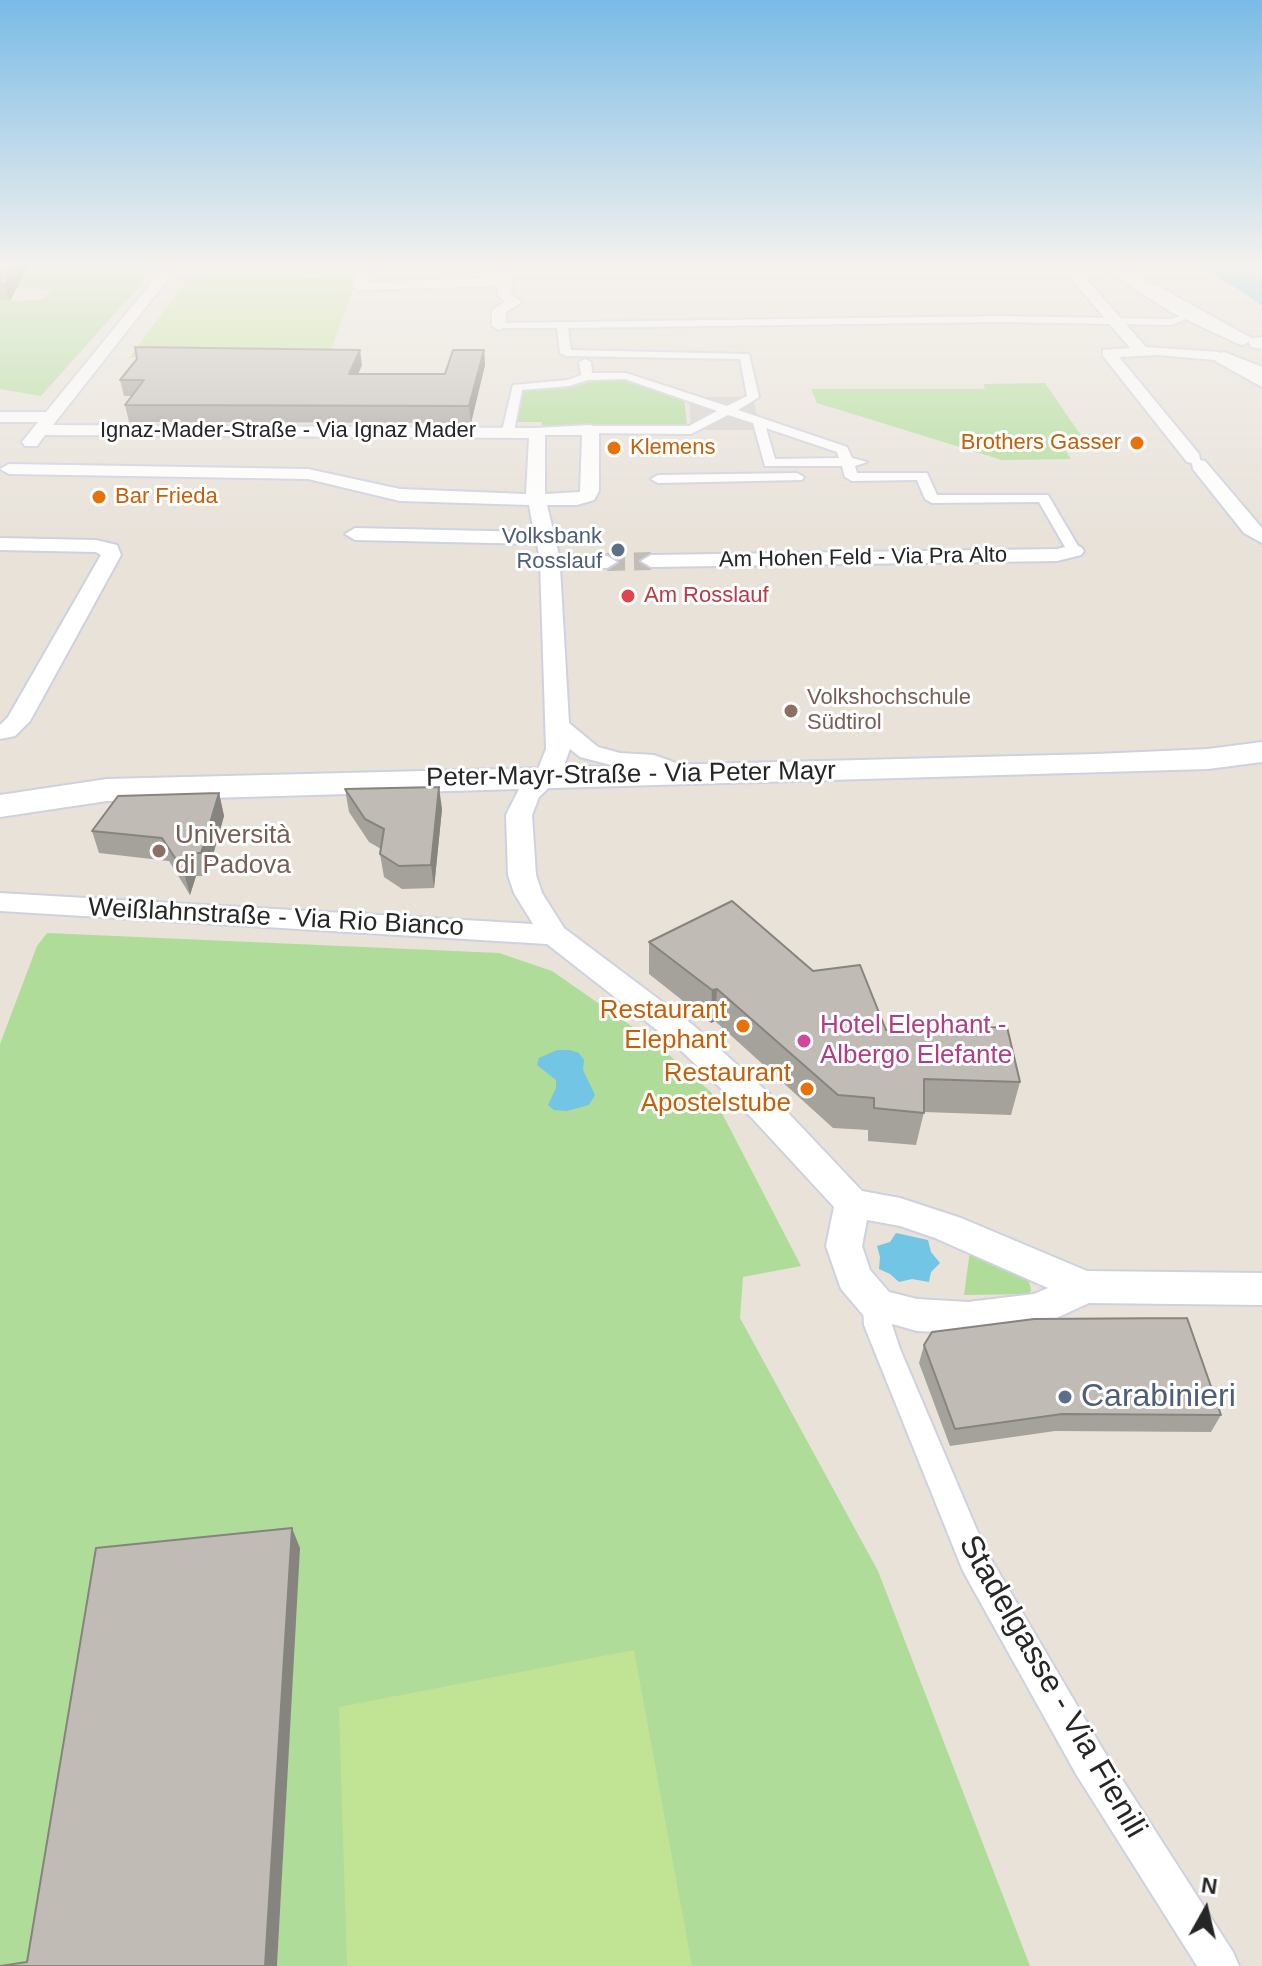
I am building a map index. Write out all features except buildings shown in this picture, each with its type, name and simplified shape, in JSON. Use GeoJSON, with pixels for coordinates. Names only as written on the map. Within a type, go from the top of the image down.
{"type":"FeatureCollection","features":[{"type":"Feature","properties":{"kind":"main road"},"geometry":{"type":"LineString","coordinates":[[1224,357],[1254,372],[1262,380]]}},
{"type":"Feature","properties":{"kind":"main road","name":"Peter-Mayr-Straße - Via Peter Mayr"},"geometry":{"type":"LineString","coordinates":[[0,806],[107,790],[1097,764],[1208,759],[1262,752]]}},
{"type":"Feature","properties":{"kind":"street"},"geometry":{"type":"LineString","coordinates":[[4,475],[99,357]]}},
{"type":"Feature","properties":{"kind":"street"},"geometry":{"type":"LineString","coordinates":[[584,357],[587,377]]}},
{"type":"Feature","properties":{"kind":"street"},"geometry":{"type":"LineString","coordinates":[[4,475],[308,474],[400,495],[536,499],[587,496],[590,491],[591,430],[691,430],[753,397],[746,357]]}},
{"type":"Feature","properties":{"kind":"street"},"geometry":{"type":"LineString","coordinates":[[1111,357],[1262,537]]}},
{"type":"Feature","properties":{"kind":"street"},"geometry":{"type":"LineString","coordinates":[[508,431],[517,387],[569,383],[587,377],[626,376],[843,450],[852,477]]}},
{"type":"Feature","properties":{"kind":"street","name":"Ignaz-Mader-Straße - Via Ignaz Mader"},"geometry":{"type":"LineString","coordinates":[[0,417],[46,423],[535,433],[546,430],[591,430]]}},
{"type":"Feature","properties":{"kind":"street"},"geometry":{"type":"LineString","coordinates":[[758,420],[770,463],[888,462],[922,476],[932,499],[1043,498],[1074,551]]}},
{"type":"Feature","properties":{"kind":"street"},"geometry":{"type":"LineString","coordinates":[[535,433],[538,437],[536,499],[550,561],[558,749],[547,777],[528,794],[519,815],[522,875],[528,893],[554,935],[682,1033],[763,1108],[852,1203],[900,1212],[948,1228],[1085,1287],[1262,1289]]}},
{"type":"Feature","properties":{"kind":"street"},"geometry":{"type":"LineString","coordinates":[[658,479],[922,476]]}},
{"type":"Feature","properties":{"kind":"street"},"geometry":{"type":"LineString","coordinates":[[1240,514],[1262,514]]}},
{"type":"Feature","properties":{"kind":"street"},"geometry":{"type":"LineString","coordinates":[[355,534],[544,538]]}},
{"type":"Feature","properties":{"kind":"street"},"geometry":{"type":"LineString","coordinates":[[0,544],[96,546],[110,549],[111,555],[18,721],[7,731],[0,732]]}},
{"type":"Feature","properties":{"kind":"street","name":"Am Hohen Feld - Via Pra Alto"},"geometry":{"type":"LineString","coordinates":[[651,561],[1057,555],[1074,551]]}},
{"type":"Feature","properties":{"kind":"street"},"geometry":{"type":"LineString","coordinates":[[550,561],[607,562]]}},
{"type":"Feature","properties":{"kind":"street"},"geometry":{"type":"LineString","coordinates":[[557,725],[597,755],[619,760],[645,760],[681,773]]}},
{"type":"Feature","properties":{"kind":"street"},"geometry":{"type":"LineString","coordinates":[[0,902],[64,906]]}},
{"type":"Feature","properties":{"kind":"street","name":"Weißlahnstraße - Via Rio Bianco"},"geometry":{"type":"LineString","coordinates":[[0,916],[38,917],[64,906],[554,935]]}},
{"type":"Feature","properties":{"kind":"street"},"geometry":{"type":"LineString","coordinates":[[852,1203],[844,1246],[854,1278],[877,1305],[917,1315],[968,1318],[1039,1310],[1085,1287]]}},
{"type":"Feature","properties":{"kind":"street","name":"Stadelgasse - Via Fienili"},"geometry":{"type":"LineString","coordinates":[[877,1305],[878,1325],[886,1349],[974,1560],[1089,1761],[1219,1966]]}},
{"type":"Feature","properties":{"kind":"green space"},"geometry":{"type":"Polygon","coordinates":[[[0,357],[76,357],[41,396],[0,389],[0,357]]]}},
{"type":"Feature","properties":{"kind":"green space"},"geometry":{"type":"Polygon","coordinates":[[[130,357],[213,357],[129,358],[130,357]]]}},
{"type":"Feature","properties":{"kind":"green space"},"geometry":{"type":"Polygon","coordinates":[[[599,379],[627,379],[684,398],[687,425],[542,426],[542,422],[516,422],[523,391],[571,388],[599,379]]]}},
{"type":"Feature","properties":{"kind":"green space"},"geometry":{"type":"Polygon","coordinates":[[[1045,383],[1082,437],[1057,438],[1071,459],[1002,460],[817,403],[811,389],[985,389],[983,384],[1045,383]]]}},
{"type":"Feature","properties":{"kind":"green space"},"geometry":{"type":"Polygon","coordinates":[[[47,933],[499,953],[552,971],[653,1041],[711,1092],[801,1266],[743,1277],[740,1318],[878,1571],[1030,1966],[277,1966],[299,1549],[46,1966],[0,1966],[0,1044],[37,946],[47,933]]]}},
{"type":"Feature","properties":{"kind":"green space"},"geometry":{"type":"Polygon","coordinates":[[[970,1251],[1022,1276],[1029,1282],[1029,1294],[964,1295],[970,1251]]]}},
{"type":"Feature","properties":{"kind":"green space"},"geometry":{"type":"Polygon","coordinates":[[[634,1650],[692,1966],[347,1966],[339,1707],[634,1650]]]}},
{"type":"Feature","properties":{"kind":"shaded area"},"geometry":{"type":"Polygon","coordinates":[[[689,397],[753,397],[758,420],[785,430],[691,430],[689,397]]]}},
{"type":"Feature","properties":{"kind":"water"},"geometry":{"type":"Polygon","coordinates":[[[557,1050],[579,1053],[584,1060],[583,1070],[595,1095],[589,1105],[567,1111],[554,1110],[548,1105],[556,1088],[556,1080],[537,1065],[539,1058],[557,1050]]]}},
{"type":"Feature","properties":{"kind":"water"},"geometry":{"type":"Polygon","coordinates":[[[896,1233],[928,1240],[931,1252],[940,1263],[931,1272],[929,1282],[912,1279],[899,1282],[879,1269],[877,1246],[890,1242],[896,1233]]]}},
{"type":"Feature","properties":{"kind":"tunnel"},"geometry":{"type":"LineString","coordinates":[[607,562],[651,561]]}},
{"type":"Feature","properties":{"kind":"place","name":"Brothers Gasser"},"geometry":{"type":"Point","coordinates":[1137,443]}},
{"type":"Feature","properties":{"kind":"place","name":"Klemens"},"geometry":{"type":"Point","coordinates":[614,448]}},
{"type":"Feature","properties":{"kind":"place","name":"Bar Frieda"},"geometry":{"type":"Point","coordinates":[99,497]}},
{"type":"Feature","properties":{"kind":"place","name":"Volksbank Rosslauf"},"geometry":{"type":"Point","coordinates":[618,550]}},
{"type":"Feature","properties":{"kind":"place","name":"Am Rosslauf"},"geometry":{"type":"Point","coordinates":[628,596]}},
{"type":"Feature","properties":{"kind":"place","name":"Volkshochschule Südtirol"},"geometry":{"type":"Point","coordinates":[791,711]}},
{"type":"Feature","properties":{"kind":"place","name":"Università di Padova"},"geometry":{"type":"Point","coordinates":[159,851]}},
{"type":"Feature","properties":{"kind":"place","name":"Restaurant Elephant"},"geometry":{"type":"Point","coordinates":[743,1026]}},
{"type":"Feature","properties":{"kind":"place","name":"Hotel Elephant - Albergo Elefante"},"geometry":{"type":"Point","coordinates":[804,1041]}},
{"type":"Feature","properties":{"kind":"place","name":"Restaurant Apostelstube"},"geometry":{"type":"Point","coordinates":[807,1089]}},
{"type":"Feature","properties":{"kind":"place","name":"Carabinieri"},"geometry":{"type":"Point","coordinates":[1065,1397]}}]}
